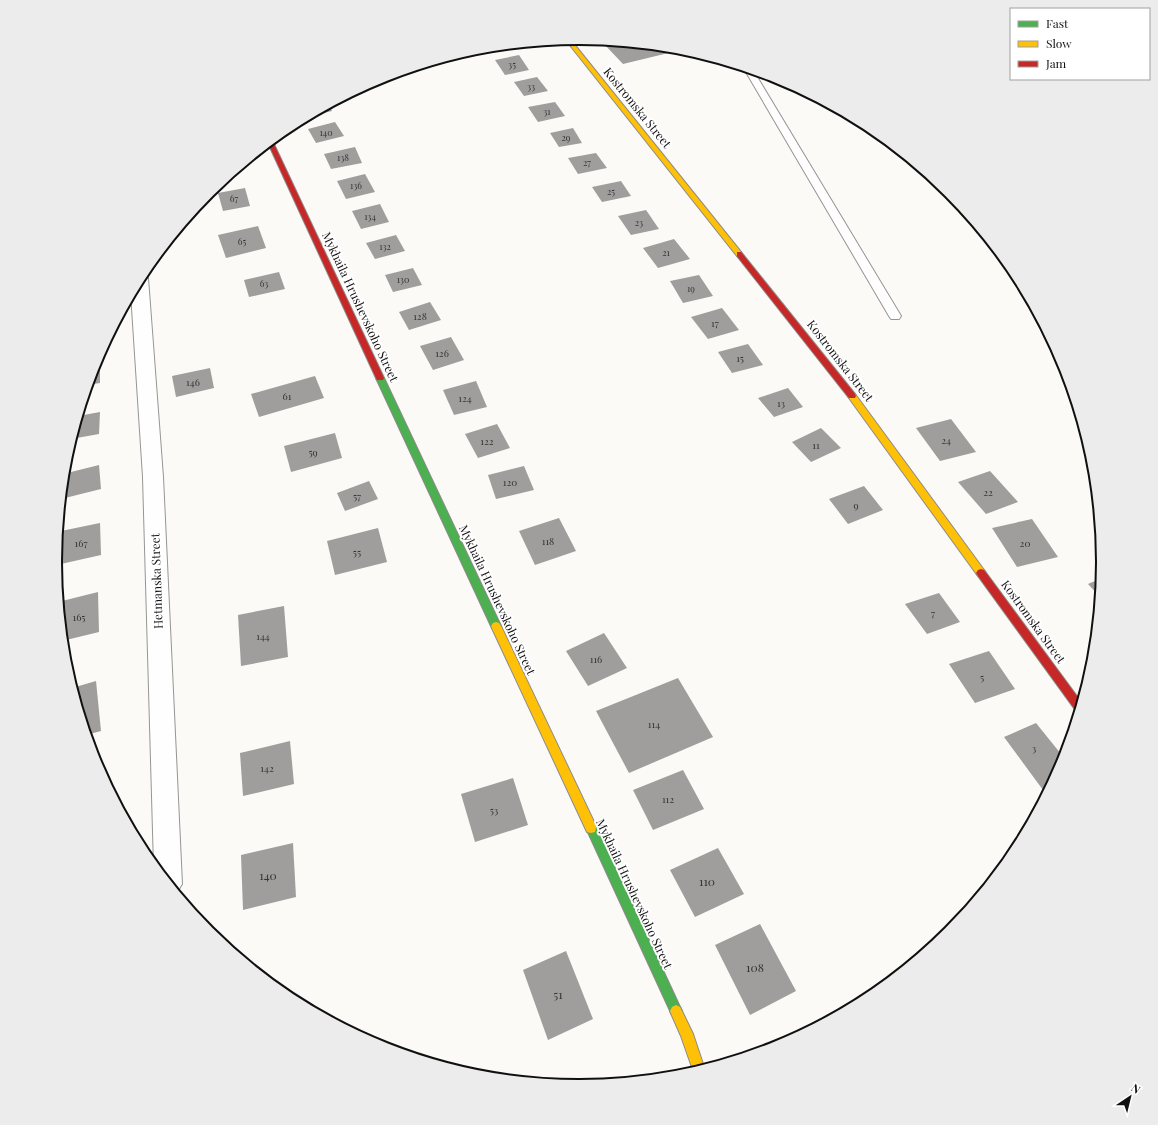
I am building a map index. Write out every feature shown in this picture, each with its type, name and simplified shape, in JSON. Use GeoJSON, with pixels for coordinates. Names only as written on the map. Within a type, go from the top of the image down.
{"type":"FeatureCollection","features":[{"type":"Feature","properties":{"kind":"street","name":"Kostromska Street"},"geometry":{"type":"LineString","coordinates":[[571,45],[850,393],[910,473],[936,513],[1077,704]]}},
{"type":"Feature","properties":{"kind":"street","name":"Mykhaila Hrushevskoho Street"},"geometry":{"type":"LineString","coordinates":[[272,146],[683,1027],[697,1066]]}},
{"type":"Feature","properties":{"kind":"street","name":"Hetmanska Street"},"geometry":{"type":"LineString","coordinates":[[140,290],[153,477],[168,878]]}},
{"type":"Feature","properties":{"kind":"lane"},"geometry":{"type":"LineString","coordinates":[[751,74],[896,316]]}},
{"type":"Feature","properties":{"kind":"building"},"geometry":{"type":"Polygon","coordinates":[[[606,46],[647,49],[669,53],[623,64],[606,46]]]}},
{"type":"Feature","properties":{"kind":"building"},"geometry":{"type":"Polygon","coordinates":[[[519,55],[529,70],[505,75],[495,60],[519,55]]]}},
{"type":"Feature","properties":{"kind":"building"},"geometry":{"type":"Polygon","coordinates":[[[537,77],[548,91],[524,96],[514,82],[537,77]]]}},
{"type":"Feature","properties":{"kind":"building"},"geometry":{"type":"Polygon","coordinates":[[[555,102],[565,116],[538,122],[528,107],[555,102]]]}},
{"type":"Feature","properties":{"kind":"building"},"geometry":{"type":"Polygon","coordinates":[[[331,108],[332,111],[320,114],[331,108]]]}},
{"type":"Feature","properties":{"kind":"building"},"geometry":{"type":"Polygon","coordinates":[[[335,122],[344,136],[316,143],[308,129],[335,122]]]}},
{"type":"Feature","properties":{"kind":"building"},"geometry":{"type":"Polygon","coordinates":[[[573,128],[582,143],[559,147],[550,133],[573,128]]]}},
{"type":"Feature","properties":{"kind":"building"},"geometry":{"type":"Polygon","coordinates":[[[355,147],[362,163],[331,169],[324,154],[355,147]]]}},
{"type":"Feature","properties":{"kind":"building"},"geometry":{"type":"Polygon","coordinates":[[[596,153],[607,168],[578,174],[568,158],[596,153]]]}},
{"type":"Feature","properties":{"kind":"building"},"geometry":{"type":"Polygon","coordinates":[[[365,174],[375,192],[346,199],[337,181],[365,174]]]}},
{"type":"Feature","properties":{"kind":"building"},"geometry":{"type":"Polygon","coordinates":[[[621,181],[631,196],[602,202],[592,187],[621,181]]]}},
{"type":"Feature","properties":{"kind":"building"},"geometry":{"type":"Polygon","coordinates":[[[245,188],[250,206],[223,211],[218,193],[245,188]]]}},
{"type":"Feature","properties":{"kind":"building"},"geometry":{"type":"Polygon","coordinates":[[[380,204],[389,222],[361,229],[352,211],[380,204]]]}},
{"type":"Feature","properties":{"kind":"building"},"geometry":{"type":"Polygon","coordinates":[[[646,210],[659,229],[631,235],[618,216],[646,210]]]}},
{"type":"Feature","properties":{"kind":"building"},"geometry":{"type":"Polygon","coordinates":[[[258,226],[266,248],[226,258],[218,235],[258,226]]]}},
{"type":"Feature","properties":{"kind":"building"},"geometry":{"type":"Polygon","coordinates":[[[396,235],[405,251],[375,259],[366,243],[396,235]]]}},
{"type":"Feature","properties":{"kind":"building"},"geometry":{"type":"Polygon","coordinates":[[[674,239],[690,259],[658,268],[643,248],[674,239]]]}},
{"type":"Feature","properties":{"kind":"building"},"geometry":{"type":"Polygon","coordinates":[[[413,268],[422,285],[393,292],[385,275],[413,268]]]}},
{"type":"Feature","properties":{"kind":"building"},"geometry":{"type":"Polygon","coordinates":[[[279,272],[285,289],[249,297],[244,280],[279,272]]]}},
{"type":"Feature","properties":{"kind":"building"},"geometry":{"type":"Polygon","coordinates":[[[699,275],[713,296],[683,303],[670,281],[699,275]]]}},
{"type":"Feature","properties":{"kind":"building"},"geometry":{"type":"Polygon","coordinates":[[[430,302],[441,320],[409,330],[399,312],[430,302]]]}},
{"type":"Feature","properties":{"kind":"building"},"geometry":{"type":"Polygon","coordinates":[[[722,308],[739,330],[708,339],[691,317],[722,308]]]}},
{"type":"Feature","properties":{"kind":"building"},"geometry":{"type":"Polygon","coordinates":[[[451,337],[464,360],[433,370],[420,346],[451,337]]]}},
{"type":"Feature","properties":{"kind":"building"},"geometry":{"type":"Polygon","coordinates":[[[748,344],[763,365],[732,373],[718,352],[748,344]]]}},
{"type":"Feature","properties":{"kind":"building"},"geometry":{"type":"Polygon","coordinates":[[[100,367],[100,383],[94,384],[100,367]]]}},
{"type":"Feature","properties":{"kind":"building"},"geometry":{"type":"Polygon","coordinates":[[[210,368],[214,388],[176,397],[172,376],[210,368]]]}},
{"type":"Feature","properties":{"kind":"building"},"geometry":{"type":"Polygon","coordinates":[[[315,376],[324,398],[259,417],[251,394],[315,376]]]}},
{"type":"Feature","properties":{"kind":"building"},"geometry":{"type":"Polygon","coordinates":[[[476,381],[487,407],[454,415],[443,390],[476,381]]]}},
{"type":"Feature","properties":{"kind":"building"},"geometry":{"type":"Polygon","coordinates":[[[788,388],[803,407],[774,417],[758,398],[788,388]]]}},
{"type":"Feature","properties":{"kind":"building"},"geometry":{"type":"Polygon","coordinates":[[[100,412],[99,434],[77,438],[83,415],[100,412]]]}},
{"type":"Feature","properties":{"kind":"building"},"geometry":{"type":"Polygon","coordinates":[[[951,419],[976,452],[940,461],[916,428],[951,419]]]}},
{"type":"Feature","properties":{"kind":"building"},"geometry":{"type":"Polygon","coordinates":[[[497,424],[510,448],[478,458],[465,434],[497,424]]]}},
{"type":"Feature","properties":{"kind":"building"},"geometry":{"type":"Polygon","coordinates":[[[821,428],[841,448],[811,462],[792,442],[821,428]]]}},
{"type":"Feature","properties":{"kind":"building"},"geometry":{"type":"Polygon","coordinates":[[[335,433],[342,458],[291,472],[284,446],[335,433]]]}},
{"type":"Feature","properties":{"kind":"building"},"geometry":{"type":"Polygon","coordinates":[[[99,465],[101,489],[66,498],[69,472],[99,465]]]}},
{"type":"Feature","properties":{"kind":"building"},"geometry":{"type":"Polygon","coordinates":[[[524,466],[534,490],[496,499],[488,475],[524,466]]]}},
{"type":"Feature","properties":{"kind":"building"},"geometry":{"type":"Polygon","coordinates":[[[990,471],[1018,502],[986,514],[958,482],[990,471]]]}},
{"type":"Feature","properties":{"kind":"building"},"geometry":{"type":"Polygon","coordinates":[[[369,481],[378,499],[345,511],[337,493],[369,481]]]}},
{"type":"Feature","properties":{"kind":"building"},"geometry":{"type":"Polygon","coordinates":[[[864,486],[883,510],[848,524],[829,499],[864,486]]]}},
{"type":"Feature","properties":{"kind":"building"},"geometry":{"type":"Polygon","coordinates":[[[559,518],[576,551],[535,565],[519,531],[559,518]]]}},
{"type":"Feature","properties":{"kind":"building"},"geometry":{"type":"Polygon","coordinates":[[[1032,519],[1058,557],[1017,567],[992,528],[1032,519]]]}},
{"type":"Feature","properties":{"kind":"building"},"geometry":{"type":"Polygon","coordinates":[[[100,523],[101,555],[62,564],[63,531],[100,523]]]}},
{"type":"Feature","properties":{"kind":"building"},"geometry":{"type":"Polygon","coordinates":[[[378,528],[387,562],[335,575],[327,541],[378,528]]]}},
{"type":"Feature","properties":{"kind":"building"},"geometry":{"type":"Polygon","coordinates":[[[1095,581],[1095,592],[1088,584],[1095,581]]]}},
{"type":"Feature","properties":{"kind":"building"},"geometry":{"type":"Polygon","coordinates":[[[98,592],[99,632],[67,640],[63,601],[98,592]]]}},
{"type":"Feature","properties":{"kind":"building"},"geometry":{"type":"Polygon","coordinates":[[[939,593],[960,622],[927,634],[905,604],[939,593]]]}},
{"type":"Feature","properties":{"kind":"building"},"geometry":{"type":"Polygon","coordinates":[[[284,606],[288,657],[241,666],[238,615],[284,606]]]}},
{"type":"Feature","properties":{"kind":"building"},"geometry":{"type":"Polygon","coordinates":[[[604,633],[627,668],[588,686],[566,651],[604,633]]]}},
{"type":"Feature","properties":{"kind":"building"},"geometry":{"type":"Polygon","coordinates":[[[989,651],[1015,689],[975,703],[949,664],[989,651]]]}},
{"type":"Feature","properties":{"kind":"building"},"geometry":{"type":"Polygon","coordinates":[[[678,678],[713,737],[629,773],[596,711],[678,678]]]}},
{"type":"Feature","properties":{"kind":"building"},"geometry":{"type":"Polygon","coordinates":[[[96,681],[101,731],[91,734],[77,687],[96,681]]]}},
{"type":"Feature","properties":{"kind":"building"},"geometry":{"type":"Polygon","coordinates":[[[1036,723],[1060,753],[1044,790],[1043,790],[1004,737],[1036,723]]]}},
{"type":"Feature","properties":{"kind":"building"},"geometry":{"type":"Polygon","coordinates":[[[290,741],[294,784],[243,796],[240,753],[290,741]]]}},
{"type":"Feature","properties":{"kind":"building"},"geometry":{"type":"Polygon","coordinates":[[[683,770],[704,809],[653,830],[633,790],[683,770]]]}},
{"type":"Feature","properties":{"kind":"building"},"geometry":{"type":"Polygon","coordinates":[[[513,778],[528,825],[475,842],[461,794],[513,778]]]}},
{"type":"Feature","properties":{"kind":"building"},"geometry":{"type":"Polygon","coordinates":[[[293,843],[296,897],[243,910],[241,855],[293,843]]]}},
{"type":"Feature","properties":{"kind":"building"},"geometry":{"type":"Polygon","coordinates":[[[718,848],[744,894],[695,917],[670,870],[718,848]]]}},
{"type":"Feature","properties":{"kind":"building"},"geometry":{"type":"Polygon","coordinates":[[[760,924],[796,991],[750,1015],[715,945],[760,924]]]}},
{"type":"Feature","properties":{"kind":"building"},"geometry":{"type":"Polygon","coordinates":[[[566,951],[593,1019],[548,1040],[523,970],[566,951]]]}},
{"type":"Feature","properties":{"kind":"traffic: fast"},"geometry":{"type":"LineString","coordinates":[[380,378],[496,626]]}},
{"type":"Feature","properties":{"kind":"traffic: fast"},"geometry":{"type":"LineString","coordinates":[[591,828],[676,1011]]}},
{"type":"Feature","properties":{"kind":"traffic: slow"},"geometry":{"type":"LineString","coordinates":[[572,45],[739,254]]}},
{"type":"Feature","properties":{"kind":"traffic: slow"},"geometry":{"type":"LineString","coordinates":[[852,396],[981,573]]}},
{"type":"Feature","properties":{"kind":"traffic: slow"},"geometry":{"type":"LineString","coordinates":[[496,626],[591,828]]}},
{"type":"Feature","properties":{"kind":"traffic: slow"},"geometry":{"type":"LineString","coordinates":[[676,1011],[687,1034],[697,1066]]}},
{"type":"Feature","properties":{"kind":"traffic: jam"},"geometry":{"type":"LineString","coordinates":[[272,146],[380,378]]}},
{"type":"Feature","properties":{"kind":"traffic: jam"},"geometry":{"type":"LineString","coordinates":[[739,254],[852,396]]}},
{"type":"Feature","properties":{"kind":"traffic: jam"},"geometry":{"type":"LineString","coordinates":[[981,573],[1077,704]]}}]}
